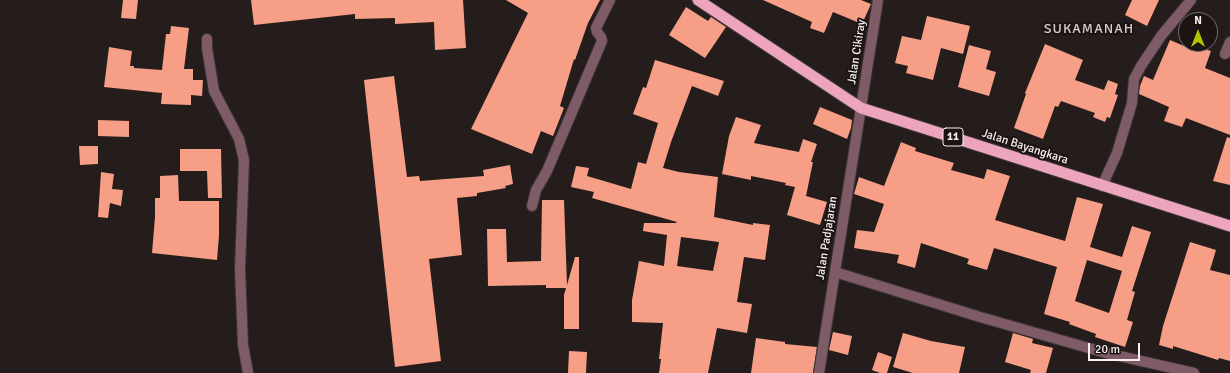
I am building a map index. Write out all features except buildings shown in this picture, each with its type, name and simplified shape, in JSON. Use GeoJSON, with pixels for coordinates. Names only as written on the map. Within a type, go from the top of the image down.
{"type":"FeatureCollection","features":[{"type":"Feature","properties":{"kind":"highway","name":"Jalan Bayangkara"},"geometry":{"type":"LineString","coordinates":[[698,0],[861,108],[1230,226]]}},
{"type":"Feature","properties":{"kind":"street"},"geometry":{"type":"LineString","coordinates":[[532,206],[536,190],[547,171],[602,41],[596,28],[610,0]]}},
{"type":"Feature","properties":{"kind":"street","name":"Jalan Cikiray"},"geometry":{"type":"LineString","coordinates":[[861,108],[878,0]]}},
{"type":"Feature","properties":{"kind":"street"},"geometry":{"type":"LineString","coordinates":[[1102,186],[1117,153],[1132,103],[1134,79],[1161,36],[1191,0]]}},
{"type":"Feature","properties":{"kind":"street"},"geometry":{"type":"LineString","coordinates":[[207,39],[207,48],[214,90],[238,139],[244,160],[240,269],[243,344],[248,373]]}},
{"type":"Feature","properties":{"kind":"street"},"geometry":{"type":"LineString","coordinates":[[1225,54],[1230,42]]}},
{"type":"Feature","properties":{"kind":"street","name":"Jalan Padjajaran"},"geometry":{"type":"LineString","coordinates":[[819,373],[861,108]]}},
{"type":"Feature","properties":{"kind":"street"},"geometry":{"type":"LineString","coordinates":[[835,272],[980,317],[1099,351],[1194,373]]}},
{"type":"Feature","properties":{"kind":"district","name":"SUKAMANAH"},"geometry":{"type":"Point","coordinates":[1089,29]}}]}
